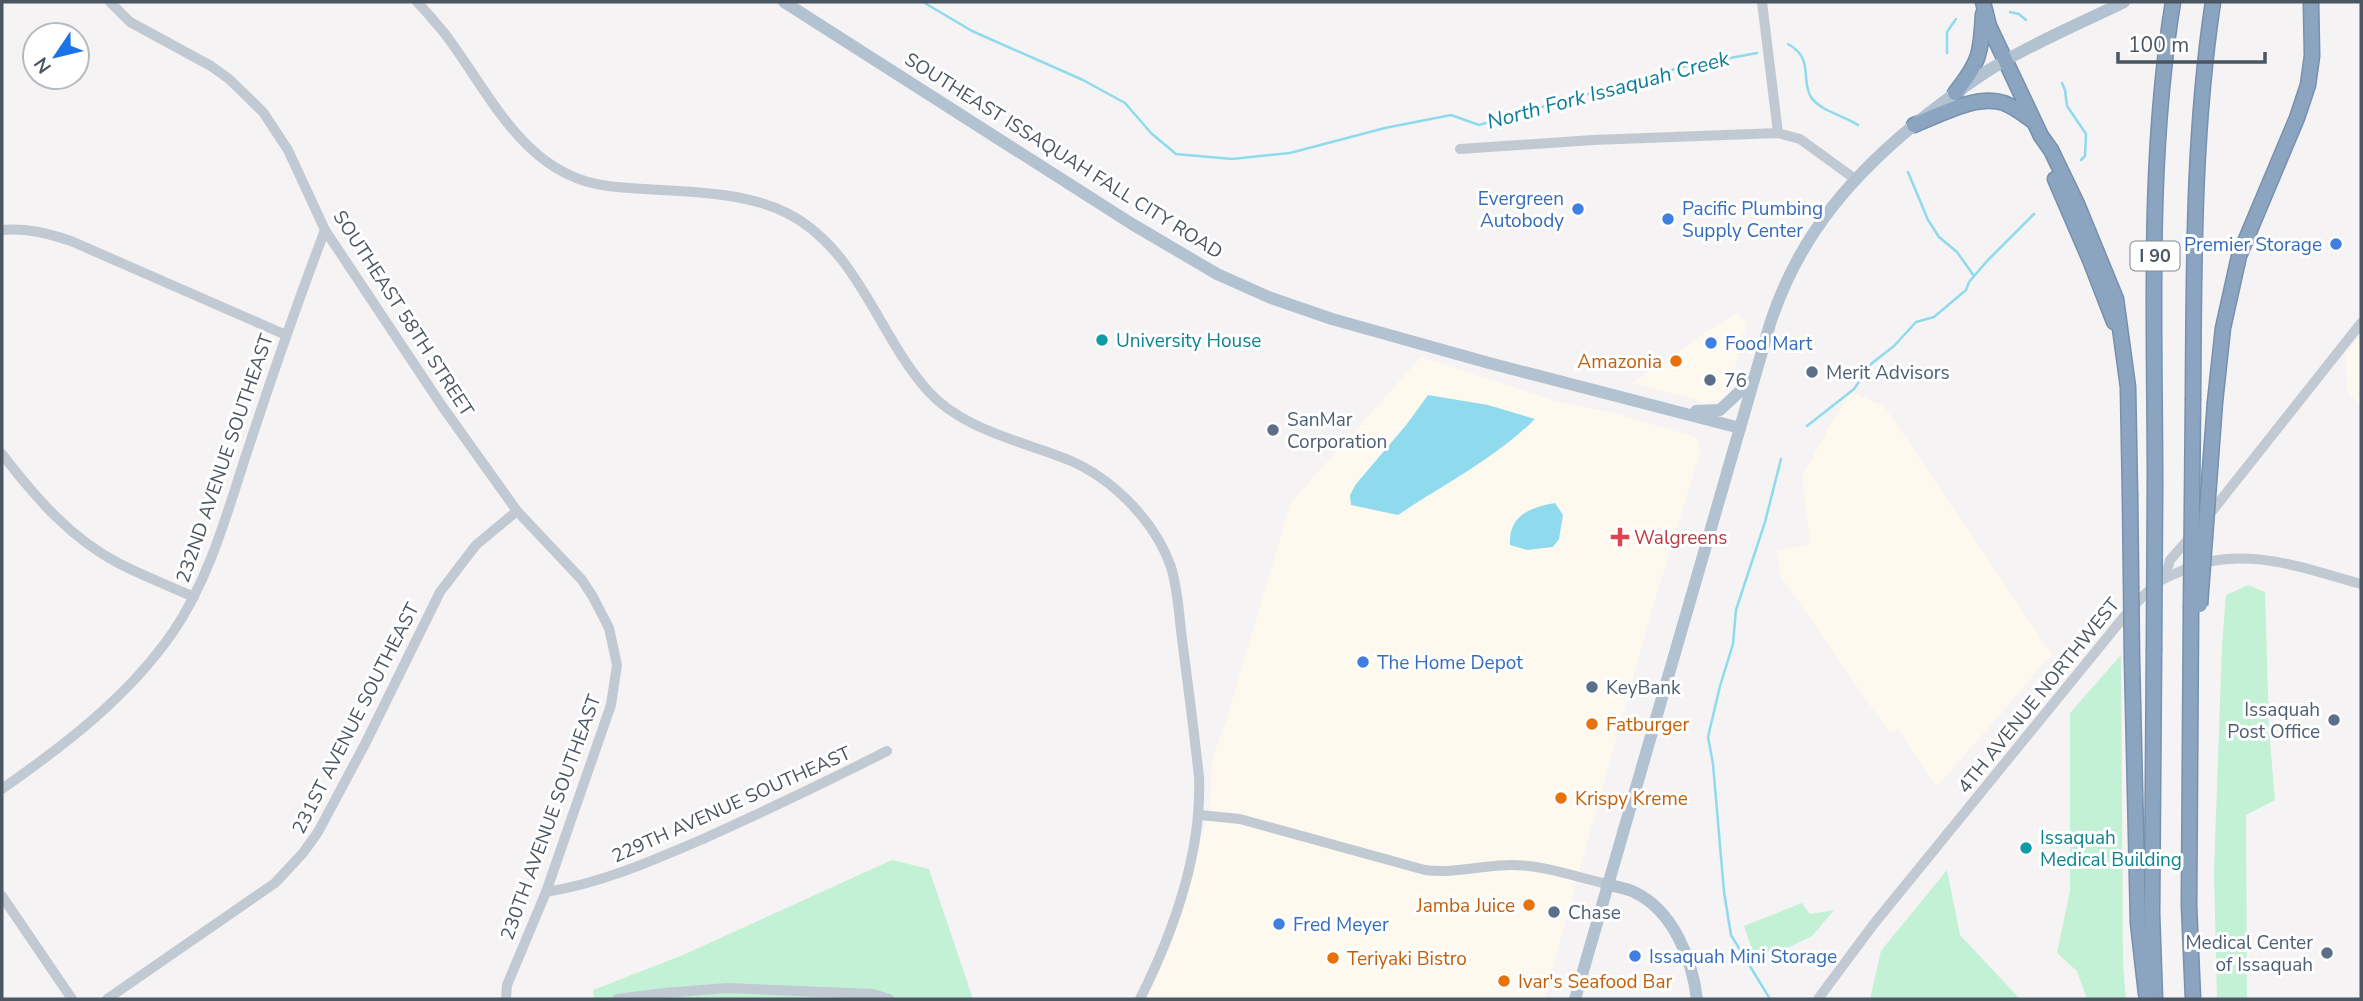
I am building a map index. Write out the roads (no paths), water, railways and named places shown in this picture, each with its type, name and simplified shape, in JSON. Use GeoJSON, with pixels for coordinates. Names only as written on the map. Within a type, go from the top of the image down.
{"type":"FeatureCollection","features":[{"type":"Feature","properties":{"kind":"highway"},"geometry":{"type":"LineString","coordinates":[[1983,2],[1987,21],[2040,136],[2051,150],[2099,253],[2116,299],[2129,397],[2138,923],[2147,999]]}},
{"type":"Feature","properties":{"kind":"highway"},"geometry":{"type":"LineString","coordinates":[[1955,93],[1972,72],[1979,57],[1983,2]]}},
{"type":"Feature","properties":{"kind":"highway","name":"I 90"},"geometry":{"type":"LineString","coordinates":[[2155,999],[2152,913],[2155,170],[2158,116],[2173,2]]}},
{"type":"Feature","properties":{"kind":"highway","name":"I 90"},"geometry":{"type":"LineString","coordinates":[[2196,607],[2193,400],[2196,169],[2203,73],[2213,2]]}},
{"type":"Feature","properties":{"kind":"highway"},"geometry":{"type":"LineString","coordinates":[[2193,999],[2189,905],[2191,685],[2223,328],[2230,292],[2249,231],[2304,101],[2311,72],[2311,2]]}},
{"type":"Feature","properties":{"kind":"highway"},"geometry":{"type":"LineString","coordinates":[[2313,22],[2317,2]]}},
{"type":"Feature","properties":{"kind":"highway"},"geometry":{"type":"LineString","coordinates":[[1914,125],[1968,104],[1992,101],[2009,105],[2034,122]]}},
{"type":"Feature","properties":{"kind":"main road","name":"SOUTHEAST ISSAQUAH FALL CITY ROAD"},"geometry":{"type":"LineString","coordinates":[[784,2],[1132,224],[1217,274],[1271,298],[1332,318],[1424,345],[1740,428]]}},
{"type":"Feature","properties":{"kind":"main road"},"geometry":{"type":"LineString","coordinates":[[1574,999],[1754,378],[1776,306],[1791,272],[1821,223],[1854,179],[1914,125],[1955,93],[2005,61],[2123,2]]}},
{"type":"Feature","properties":{"kind":"main road"},"geometry":{"type":"LineString","coordinates":[[1671,410],[1720,410],[1754,378]]}},
{"type":"Feature","properties":{"kind":"main road"},"geometry":{"type":"LineString","coordinates":[[1607,884],[1633,891],[1648,900],[1668,921],[1687,958],[1697,999]]}},
{"type":"Feature","properties":{"kind":"street","name":"SOUTHEAST 58TH STREET"},"geometry":{"type":"LineString","coordinates":[[110,2],[130,22],[211,66],[250,97],[263,112],[288,150],[325,230],[442,406],[517,511],[582,580],[601,611],[614,644]]}},
{"type":"Feature","properties":{"kind":"street"},"geometry":{"type":"LineString","coordinates":[[417,2],[445,35],[501,117],[542,158],[573,176],[604,186],[738,197],[762,203],[801,221],[845,261],[905,361],[931,394],[974,424],[1072,461],[1098,475],[1145,520],[1162,547],[1175,581],[1199,777],[1199,815],[1195,845],[1176,914],[1161,955],[1140,999]]}},
{"type":"Feature","properties":{"kind":"street"},"geometry":{"type":"LineString","coordinates":[[1762,2],[1778,133]]}},
{"type":"Feature","properties":{"kind":"street"},"geometry":{"type":"LineString","coordinates":[[1461,149],[1593,140],[1778,133],[1800,139],[1854,179]]}},
{"type":"Feature","properties":{"kind":"street"},"geometry":{"type":"LineString","coordinates":[[2,230],[41,231],[71,241],[286,335]]}},
{"type":"Feature","properties":{"kind":"street","name":"232ND AVENUE SOUTHEAST"},"geometry":{"type":"LineString","coordinates":[[2,789],[69,740],[125,691],[161,648],[194,597],[215,547],[286,335],[325,230]]}},
{"type":"Feature","properties":{"kind":"street"},"geometry":{"type":"LineString","coordinates":[[2165,579],[2166,566],[2170,560],[2229,492],[2361,323]]}},
{"type":"Feature","properties":{"kind":"street"},"geometry":{"type":"LineString","coordinates":[[2,454],[35,497],[58,520],[97,550],[119,564],[194,597]]}},
{"type":"Feature","properties":{"kind":"street","name":"231ST AVENUE SOUTHEAST"},"geometry":{"type":"LineString","coordinates":[[107,999],[275,883],[303,853],[318,832],[349,774],[440,592],[476,545],[517,511]]}},
{"type":"Feature","properties":{"kind":"street","name":"4TH AVENUE NORTHWEST"},"geometry":{"type":"LineString","coordinates":[[1818,999],[1865,936],[2142,596],[2165,579],[2195,564],[2235,557],[2299,567],[2361,584]]}},
{"type":"Feature","properties":{"kind":"street","name":"230TH AVENUE SOUTHEAST"},"geometry":{"type":"LineString","coordinates":[[506,999],[506,985],[546,892],[611,705],[617,665],[614,644]]}},
{"type":"Feature","properties":{"kind":"street","name":"229TH AVENUE SOUTHEAST"},"geometry":{"type":"LineString","coordinates":[[546,892],[582,885],[636,868],[788,801],[887,751]]}},
{"type":"Feature","properties":{"kind":"street"},"geometry":{"type":"LineString","coordinates":[[1199,815],[1240,818],[1425,870],[1449,872],[1512,865],[1536,867],[1607,884]]}},
{"type":"Feature","properties":{"kind":"street"},"geometry":{"type":"LineString","coordinates":[[2,896],[72,999]]}},
{"type":"Feature","properties":{"kind":"street"},"geometry":{"type":"LineString","coordinates":[[617,999],[727,988],[840,996],[873,994],[888,999]]}},
{"type":"Feature","properties":{"kind":"water"},"geometry":{"type":"Polygon","coordinates":[[[1428,395],[1488,405],[1535,419],[1487,458],[1398,515],[1351,505],[1350,495],[1356,484],[1428,395]]]}},
{"type":"Feature","properties":{"kind":"water"},"geometry":{"type":"Polygon","coordinates":[[[1555,503],[1563,515],[1559,539],[1553,547],[1527,550],[1510,545],[1513,527],[1522,515],[1537,507],[1555,503]]]}},
{"type":"Feature","properties":{"kind":"waterway","name":"North Fork Issaquah Creek"},"geometry":{"type":"LineString","coordinates":[[923,2],[972,31],[1083,80],[1125,103],[1151,133],[1176,154],[1232,159],[1290,153],[1385,128],[1451,115],[1479,125],[1682,67],[1757,53]]}},
{"type":"Feature","properties":{"kind":"waterway"},"geometry":{"type":"LineString","coordinates":[[2010,12],[2019,14],[2026,20]]}},
{"type":"Feature","properties":{"kind":"waterway","name":"North Fork Issaquah Creek"},"geometry":{"type":"LineString","coordinates":[[1947,53],[1947,32],[1956,19]]}},
{"type":"Feature","properties":{"kind":"waterway","name":"North Fork Issaquah Creek"},"geometry":{"type":"LineString","coordinates":[[1788,44],[1801,56],[1808,90],[1815,102],[1858,125]]}},
{"type":"Feature","properties":{"kind":"waterway","name":"North Fork Issaquah Creek"},"geometry":{"type":"LineString","coordinates":[[2062,83],[2067,106],[2086,134],[2085,156],[2081,160]]}},
{"type":"Feature","properties":{"kind":"waterway","name":"North Fork Issaquah Creek"},"geometry":{"type":"LineString","coordinates":[[1908,172],[1928,220],[1939,237],[1957,252],[1974,276]]}},
{"type":"Feature","properties":{"kind":"waterway","name":"North Fork Issaquah Creek"},"geometry":{"type":"LineString","coordinates":[[1807,426],[1854,389],[1871,364],[1894,346],[1916,322],[1934,317],[1966,290],[1969,282],[1988,260],[2034,214]]}},
{"type":"Feature","properties":{"kind":"waterway","name":"North Fork Issaquah Creek"},"geometry":{"type":"LineString","coordinates":[[1770,999],[1731,935],[1708,737],[1733,644],[1736,610],[1765,522],[1781,459]]}},
{"type":"Feature","properties":{"kind":"place","name":"Evergreen Autobody"},"geometry":{"type":"Point","coordinates":[1578,209]}},
{"type":"Feature","properties":{"kind":"place","name":"Pacific Plumbing Supply Center"},"geometry":{"type":"Point","coordinates":[1668,219]}},
{"type":"Feature","properties":{"kind":"place","name":"Premier Storage"},"geometry":{"type":"Point","coordinates":[2336,244]}},
{"type":"Feature","properties":{"kind":"place","name":"University House"},"geometry":{"type":"Point","coordinates":[1102,340]}},
{"type":"Feature","properties":{"kind":"place","name":"Food Mart"},"geometry":{"type":"Point","coordinates":[1711,343]}},
{"type":"Feature","properties":{"kind":"place","name":"Amazonia"},"geometry":{"type":"Point","coordinates":[1676,361]}},
{"type":"Feature","properties":{"kind":"place","name":"Merit Advisors"},"geometry":{"type":"Point","coordinates":[1812,372]}},
{"type":"Feature","properties":{"kind":"place","name":"76"},"geometry":{"type":"Point","coordinates":[1710,380]}},
{"type":"Feature","properties":{"kind":"place","name":"SanMar Corporation"},"geometry":{"type":"Point","coordinates":[1273,430]}},
{"type":"Feature","properties":{"kind":"place","name":"Walgreens"},"geometry":{"type":"Point","coordinates":[1620,537]}},
{"type":"Feature","properties":{"kind":"place","name":"The Home Depot"},"geometry":{"type":"Point","coordinates":[1363,662]}},
{"type":"Feature","properties":{"kind":"place","name":"KeyBank"},"geometry":{"type":"Point","coordinates":[1592,687]}},
{"type":"Feature","properties":{"kind":"place","name":"Issaquah Post Office"},"geometry":{"type":"Point","coordinates":[2334,720]}},
{"type":"Feature","properties":{"kind":"place","name":"Fatburger"},"geometry":{"type":"Point","coordinates":[1592,724]}},
{"type":"Feature","properties":{"kind":"place","name":"Krispy Kreme"},"geometry":{"type":"Point","coordinates":[1561,798]}},
{"type":"Feature","properties":{"kind":"place","name":"Issaquah Medical Building"},"geometry":{"type":"Point","coordinates":[2026,848]}},
{"type":"Feature","properties":{"kind":"place","name":"Jamba Juice"},"geometry":{"type":"Point","coordinates":[1529,905]}},
{"type":"Feature","properties":{"kind":"place","name":"Chase"},"geometry":{"type":"Point","coordinates":[1554,912]}},
{"type":"Feature","properties":{"kind":"place","name":"Fred Meyer"},"geometry":{"type":"Point","coordinates":[1279,924]}},
{"type":"Feature","properties":{"kind":"place","name":"Medical Center of Issaquah"},"geometry":{"type":"Point","coordinates":[2327,953]}},
{"type":"Feature","properties":{"kind":"place","name":"Issaquah Mini Storage"},"geometry":{"type":"Point","coordinates":[1635,956]}},
{"type":"Feature","properties":{"kind":"place","name":"Teriyaki Bistro"},"geometry":{"type":"Point","coordinates":[1333,958]}},
{"type":"Feature","properties":{"kind":"place","name":"Ivar's Seafood Bar"},"geometry":{"type":"Point","coordinates":[1504,981]}}]}
